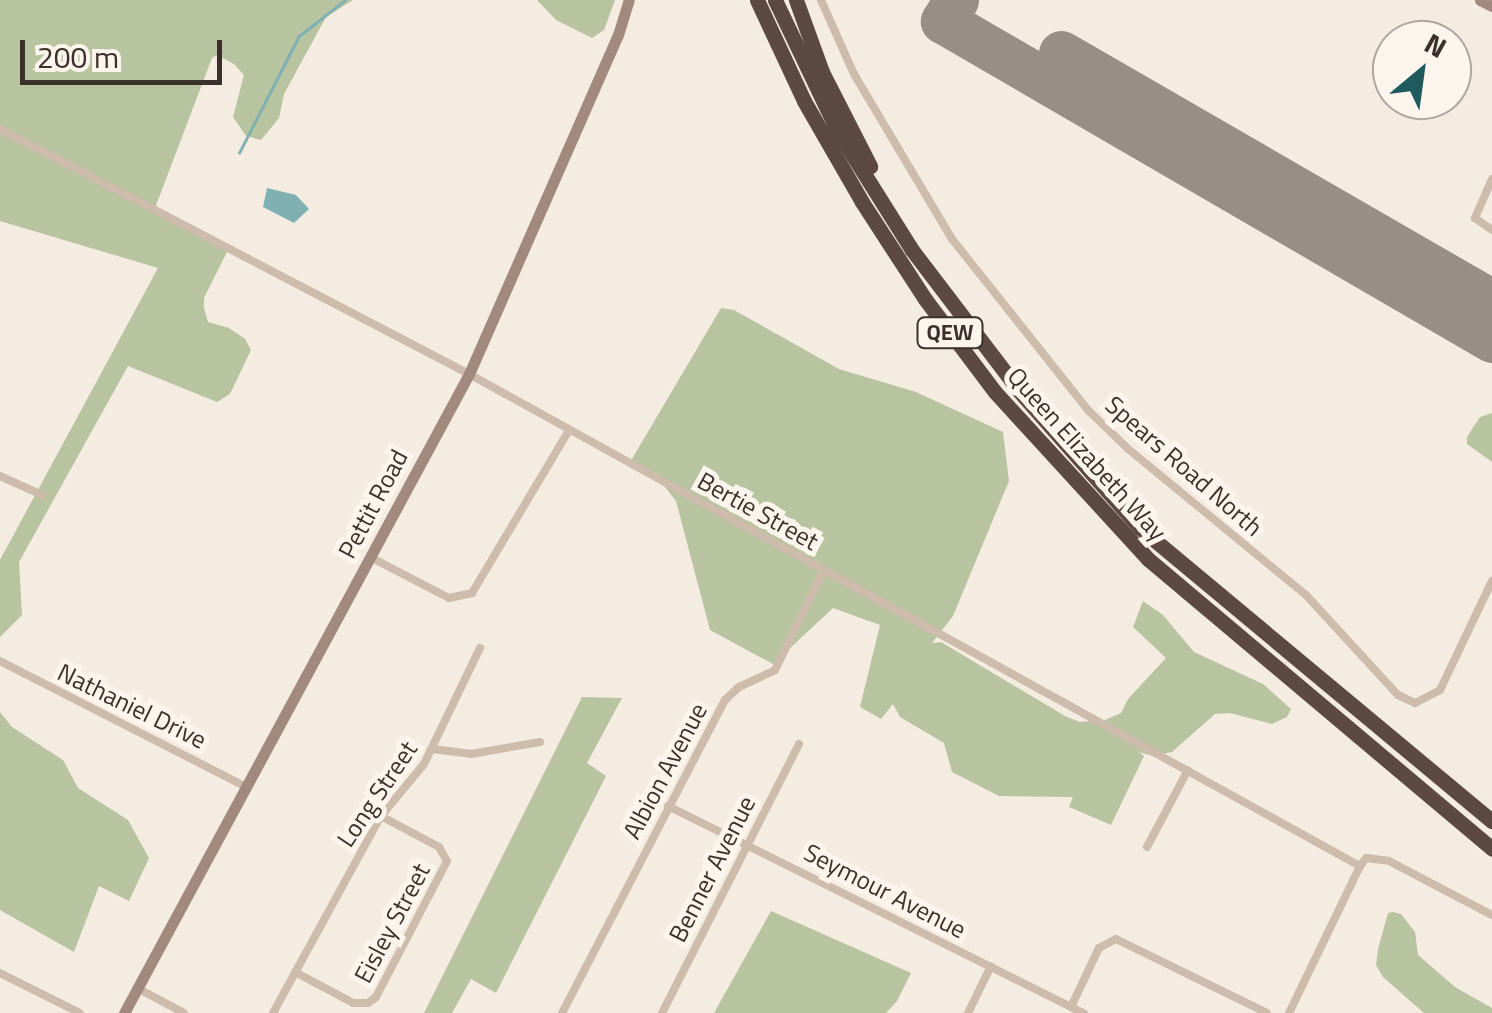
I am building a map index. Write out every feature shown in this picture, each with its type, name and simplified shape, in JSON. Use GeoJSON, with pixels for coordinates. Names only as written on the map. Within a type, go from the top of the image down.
{"type":"FeatureCollection","features":[{"type":"Feature","properties":{"kind":"highway","name":"Queen Elizabeth Way"},"geometry":{"type":"LineString","coordinates":[[757,0],[804,101],[862,202],[924,299],[994,392],[1148,560],[1492,852]]}},
{"type":"Feature","properties":{"kind":"highway","name":"Queen Elizabeth Way"},"geometry":{"type":"LineString","coordinates":[[775,0],[838,132],[912,250],[1020,392],[1140,528],[1492,820]]}},
{"type":"Feature","properties":{"kind":"highway"},"geometry":{"type":"LineString","coordinates":[[796,0],[822,72],[912,250]]}},
{"type":"Feature","properties":{"kind":"street","name":"Pettit Road"},"geometry":{"type":"LineString","coordinates":[[124,1013],[469,374],[618,35],[629,0]]}},
{"type":"Feature","properties":{"kind":"street","name":"Spears Road North"},"geometry":{"type":"LineString","coordinates":[[821,0],[854,74],[952,239],[1089,410],[1127,448],[1306,595],[1398,695],[1415,703],[1440,690],[1492,581]]}},
{"type":"Feature","properties":{"kind":"street"},"geometry":{"type":"LineString","coordinates":[[1480,0],[1492,6]]}},
{"type":"Feature","properties":{"kind":"street","name":"Bertie Street"},"geometry":{"type":"LineString","coordinates":[[0,129],[469,374],[1360,866],[1366,858],[1389,861],[1492,915]]}},
{"type":"Feature","properties":{"kind":"street"},"geometry":{"type":"LineString","coordinates":[[1492,179],[1475,218],[1492,230]]}},
{"type":"Feature","properties":{"kind":"street"},"geometry":{"type":"LineString","coordinates":[[370,557],[450,598],[472,593],[569,430]]}},
{"type":"Feature","properties":{"kind":"street"},"geometry":{"type":"LineString","coordinates":[[1,478],[42,496]]}},
{"type":"Feature","properties":{"kind":"street","name":"Albion Avenue"},"geometry":{"type":"LineString","coordinates":[[562,1013],[724,700],[740,686],[775,670],[824,570]]}},
{"type":"Feature","properties":{"kind":"street","name":"Long Street"},"geometry":{"type":"LineString","coordinates":[[273,1013],[380,816],[432,749],[480,648]]}},
{"type":"Feature","properties":{"kind":"street","name":"Nathaniel Drive"},"geometry":{"type":"LineString","coordinates":[[0,661],[246,786]]}},
{"type":"Feature","properties":{"kind":"street"},"geometry":{"type":"LineString","coordinates":[[432,749],[471,754],[540,742]]}},
{"type":"Feature","properties":{"kind":"street","name":"Benner Avenue"},"geometry":{"type":"LineString","coordinates":[[662,1013],[799,744]]}},
{"type":"Feature","properties":{"kind":"street"},"geometry":{"type":"LineString","coordinates":[[1148,847],[1188,770]]}},
{"type":"Feature","properties":{"kind":"street","name":"Seymour Avenue"},"geometry":{"type":"LineString","coordinates":[[668,806],[1084,1013]]}},
{"type":"Feature","properties":{"kind":"street","name":"Eisley Street"},"geometry":{"type":"LineString","coordinates":[[295,972],[354,1003],[368,1003],[376,997],[447,861],[439,847],[380,816]]}},
{"type":"Feature","properties":{"kind":"street"},"geometry":{"type":"LineString","coordinates":[[1290,1013],[1360,866]]}},
{"type":"Feature","properties":{"kind":"street"},"geometry":{"type":"LineString","coordinates":[[1071,1007],[1106,942],[1116,939],[1267,1013]]}},
{"type":"Feature","properties":{"kind":"street"},"geometry":{"type":"LineString","coordinates":[[968,1013],[990,966]]}},
{"type":"Feature","properties":{"kind":"street"},"geometry":{"type":"LineString","coordinates":[[0,973],[80,1013]]}},
{"type":"Feature","properties":{"kind":"street"},"geometry":{"type":"LineString","coordinates":[[137,988],[184,1013]]}},
{"type":"Feature","properties":{"kind":"green space"},"geometry":{"type":"Polygon","coordinates":[[[0,0],[353,0],[326,17],[284,94],[279,118],[261,140],[246,136],[233,117],[244,75],[234,64],[217,55],[212,58],[155,208],[227,252],[204,298],[204,308],[208,322],[229,328],[245,339],[251,350],[230,394],[217,402],[128,366],[19,562],[22,615],[0,637],[0,560],[158,268],[0,221],[0,0]]]}},
{"type":"Feature","properties":{"kind":"green space"},"geometry":{"type":"Polygon","coordinates":[[[537,0],[615,0],[604,30],[592,38],[556,20],[537,0]]]}},
{"type":"Feature","properties":{"kind":"green space"},"geometry":{"type":"Polygon","coordinates":[[[721,308],[734,310],[839,369],[916,392],[1003,432],[1009,481],[953,616],[932,643],[941,642],[1065,716],[1080,722],[1105,720],[1121,713],[1128,699],[1166,658],[1133,627],[1143,601],[1163,615],[1194,652],[1263,684],[1291,709],[1287,717],[1272,724],[1230,713],[1215,714],[1172,752],[1153,756],[1139,752],[1144,756],[1111,825],[1069,807],[1073,797],[999,796],[952,772],[944,743],[900,717],[893,704],[881,719],[860,707],[880,625],[833,608],[773,664],[710,630],[676,501],[661,482],[629,464],[721,308]]]}},
{"type":"Feature","properties":{"kind":"green space"},"geometry":{"type":"Polygon","coordinates":[[[1492,413],[1492,462],[1467,444],[1467,437],[1480,417],[1492,413]]]}},
{"type":"Feature","properties":{"kind":"green space"},"geometry":{"type":"Polygon","coordinates":[[[582,697],[622,698],[587,763],[606,776],[496,993],[471,979],[452,1013],[424,1013],[582,697]]]}},
{"type":"Feature","properties":{"kind":"green space"},"geometry":{"type":"Polygon","coordinates":[[[0,712],[12,727],[63,760],[78,788],[128,820],[149,858],[129,901],[99,886],[74,952],[0,910],[0,712]]]}},
{"type":"Feature","properties":{"kind":"green space"},"geometry":{"type":"Polygon","coordinates":[[[771,911],[911,973],[897,1001],[886,1013],[714,1013],[771,911]]]}},
{"type":"Feature","properties":{"kind":"green space"},"geometry":{"type":"Polygon","coordinates":[[[1388,913],[1401,914],[1415,932],[1418,955],[1455,987],[1492,1008],[1492,1013],[1424,1013],[1383,977],[1376,965],[1378,949],[1388,913]]]}},
{"type":"Feature","properties":{"kind":"water"},"geometry":{"type":"Polygon","coordinates":[[[267,188],[296,195],[309,209],[294,223],[263,207],[267,188]]]}},
{"type":"Feature","properties":{"kind":"waterway"},"geometry":{"type":"LineString","coordinates":[[239,153],[299,36],[345,0]]}},
{"type":"Feature","properties":{"kind":"runway"},"geometry":{"type":"LineString","coordinates":[[956,0],[943,21],[1492,340]]}},
{"type":"Feature","properties":{"kind":"runway"},"geometry":{"type":"LineString","coordinates":[[1061,53],[1492,302]]}}]}
